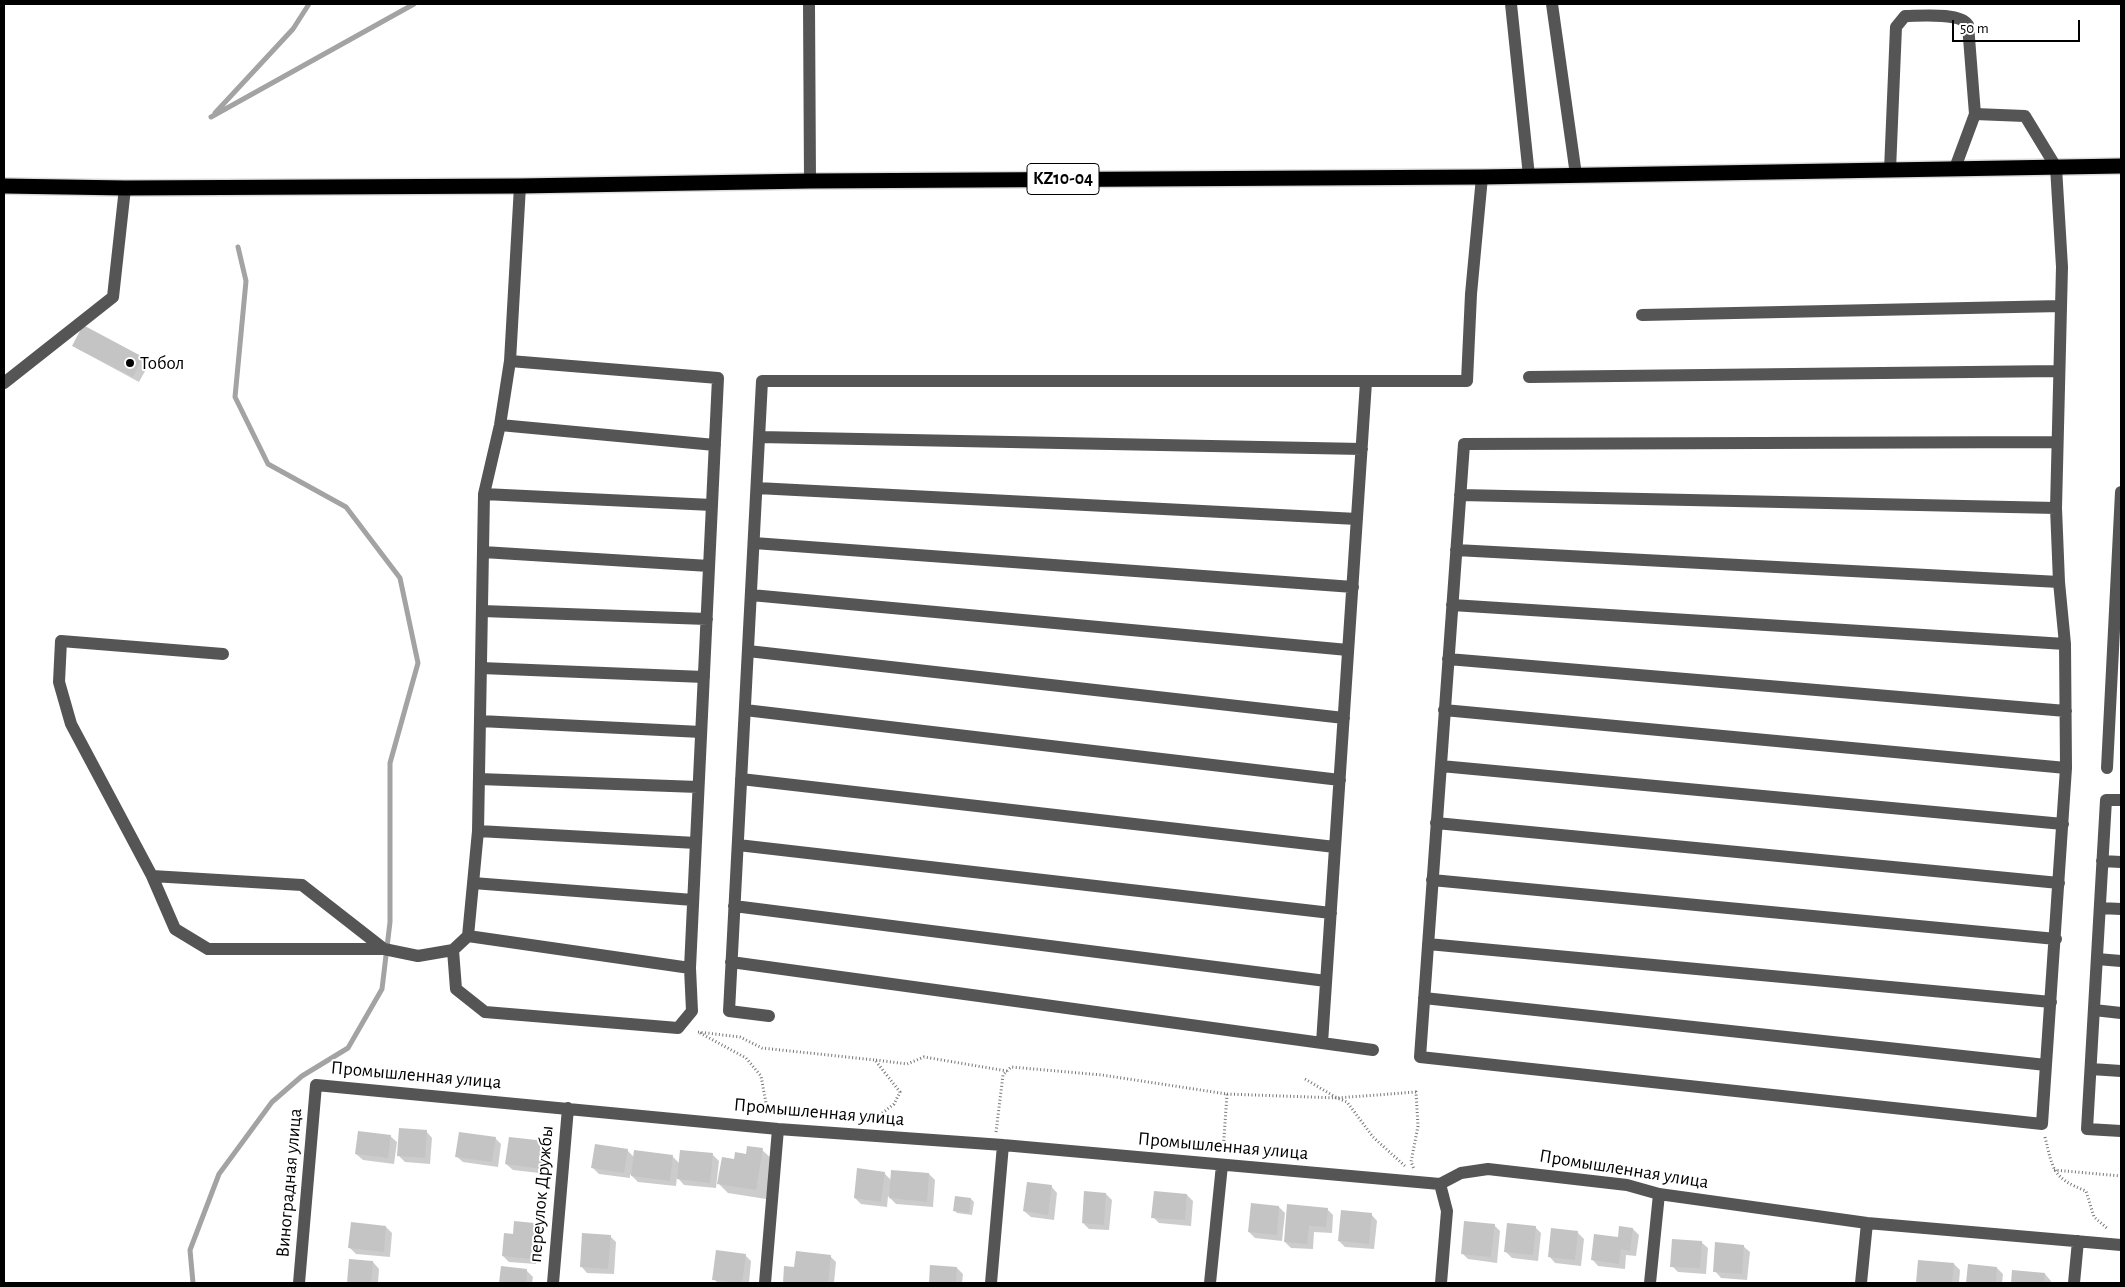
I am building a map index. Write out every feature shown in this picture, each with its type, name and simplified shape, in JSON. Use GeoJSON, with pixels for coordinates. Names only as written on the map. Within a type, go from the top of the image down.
{"type":"FeatureCollection","features":[{"type":"Feature","properties":{"kind":"highway","name":"KZ10-04"},"geometry":{"type":"LineString","coordinates":[[4,186],[125,188],[520,186],[810,181],[1482,177],[2121,166]]}},
{"type":"Feature","properties":{"kind":"lane"},"geometry":{"type":"LineString","coordinates":[[809,4],[810,181]]}},
{"type":"Feature","properties":{"kind":"lane"},"geometry":{"type":"LineString","coordinates":[[1512,4],[1529,176]]}},
{"type":"Feature","properties":{"kind":"lane"},"geometry":{"type":"LineString","coordinates":[[1552,4],[1576,175]]}},
{"type":"Feature","properties":{"kind":"lane"},"geometry":{"type":"LineString","coordinates":[[1890,170],[1896,27],[1905,16],[1960,18],[1965,20],[1968,25],[1975,114],[1955,168]]}},
{"type":"Feature","properties":{"kind":"lane"},"geometry":{"type":"LineString","coordinates":[[1975,114],[2025,116],[2056,167],[2062,266],[2056,508],[2059,582],[2065,644],[2066,768],[2056,939],[2042,1124],[1420,1056],[1464,444],[2057,442]]}},
{"type":"Feature","properties":{"kind":"lane"},"geometry":{"type":"LineString","coordinates":[[769,1016],[729,1011],[762,382],[1467,381],[1471,294],[1482,177]]}},
{"type":"Feature","properties":{"kind":"lane"},"geometry":{"type":"LineString","coordinates":[[223,654],[61,641],[59,682],[70,724],[152,876],[176,928],[208,949],[384,949],[418,956],[452,950],[468,936],[478,831],[484,494],[500,425],[510,362],[520,186]]}},
{"type":"Feature","properties":{"kind":"lane"},"geometry":{"type":"LineString","coordinates":[[4,383],[113,297],[125,188]]}},
{"type":"Feature","properties":{"kind":"lane"},"geometry":{"type":"LineString","coordinates":[[1642,316],[2061,306]]}},
{"type":"Feature","properties":{"kind":"lane"},"geometry":{"type":"LineString","coordinates":[[452,950],[456,989],[485,1012],[678,1028],[692,1011],[690,968],[718,378],[510,362]]}},
{"type":"Feature","properties":{"kind":"lane"},"geometry":{"type":"LineString","coordinates":[[1530,377],[2059,371]]}},
{"type":"Feature","properties":{"kind":"lane"},"geometry":{"type":"LineString","coordinates":[[1322,1043],[1366,382]]}},
{"type":"Feature","properties":{"kind":"lane"},"geometry":{"type":"LineString","coordinates":[[500,425],[715,445]]}},
{"type":"Feature","properties":{"kind":"lane"},"geometry":{"type":"LineString","coordinates":[[759,437],[1362,449]]}},
{"type":"Feature","properties":{"kind":"lane"},"geometry":{"type":"LineString","coordinates":[[757,488],[1357,519]]}},
{"type":"Feature","properties":{"kind":"lane"},"geometry":{"type":"LineString","coordinates":[[2107,768],[2116,720],[2121,492]]}},
{"type":"Feature","properties":{"kind":"lane"},"geometry":{"type":"LineString","coordinates":[[484,494],[712,506]]}},
{"type":"Feature","properties":{"kind":"lane"},"geometry":{"type":"LineString","coordinates":[[1460,495],[2056,508]]}},
{"type":"Feature","properties":{"kind":"lane"},"geometry":{"type":"LineString","coordinates":[[754,543],[1353,586]]}},
{"type":"Feature","properties":{"kind":"lane"},"geometry":{"type":"LineString","coordinates":[[1456,550],[2059,582]]}},
{"type":"Feature","properties":{"kind":"lane"},"geometry":{"type":"LineString","coordinates":[[483,552],[709,566]]}},
{"type":"Feature","properties":{"kind":"lane"},"geometry":{"type":"LineString","coordinates":[[751,595],[1348,650]]}},
{"type":"Feature","properties":{"kind":"lane"},"geometry":{"type":"LineString","coordinates":[[1452,605],[2065,644]]}},
{"type":"Feature","properties":{"kind":"lane"},"geometry":{"type":"LineString","coordinates":[[482,611],[707,619]]}},
{"type":"Feature","properties":{"kind":"lane"},"geometry":{"type":"LineString","coordinates":[[748,651],[1344,718]]}},
{"type":"Feature","properties":{"kind":"lane"},"geometry":{"type":"LineString","coordinates":[[1448,660],[2066,711]]}},
{"type":"Feature","properties":{"kind":"lane"},"geometry":{"type":"LineString","coordinates":[[481,668],[704,677]]}},
{"type":"Feature","properties":{"kind":"lane"},"geometry":{"type":"LineString","coordinates":[[745,710],[1340,780]]}},
{"type":"Feature","properties":{"kind":"lane"},"geometry":{"type":"LineString","coordinates":[[1444,710],[2066,768]]}},
{"type":"Feature","properties":{"kind":"lane"},"geometry":{"type":"LineString","coordinates":[[480,721],[701,732]]}},
{"type":"Feature","properties":{"kind":"lane"},"geometry":{"type":"LineString","coordinates":[[1441,766],[2063,824]]}},
{"type":"Feature","properties":{"kind":"lane"},"geometry":{"type":"LineString","coordinates":[[479,779],[698,788]]}},
{"type":"Feature","properties":{"kind":"lane"},"geometry":{"type":"LineString","coordinates":[[741,779],[1335,847]]}},
{"type":"Feature","properties":{"kind":"lane"},"geometry":{"type":"LineString","coordinates":[[2121,800],[2106,800],[2087,1129],[2121,1131]]}},
{"type":"Feature","properties":{"kind":"lane"},"geometry":{"type":"LineString","coordinates":[[1436,823],[2059,883]]}},
{"type":"Feature","properties":{"kind":"lane"},"geometry":{"type":"LineString","coordinates":[[478,831],[696,843]]}},
{"type":"Feature","properties":{"kind":"lane"},"geometry":{"type":"LineString","coordinates":[[738,845],[1331,913]]}},
{"type":"Feature","properties":{"kind":"lane"},"geometry":{"type":"LineString","coordinates":[[2102,861],[2121,862]]}},
{"type":"Feature","properties":{"kind":"lane"},"geometry":{"type":"LineString","coordinates":[[152,876],[302,884],[384,949]]}},
{"type":"Feature","properties":{"kind":"lane"},"geometry":{"type":"LineString","coordinates":[[1432,880],[2056,939]]}},
{"type":"Feature","properties":{"kind":"lane"},"geometry":{"type":"LineString","coordinates":[[473,883],[693,900]]}},
{"type":"Feature","properties":{"kind":"lane"},"geometry":{"type":"LineString","coordinates":[[734,906],[1326,981]]}},
{"type":"Feature","properties":{"kind":"lane"},"geometry":{"type":"LineString","coordinates":[[2100,908],[2121,909]]}},
{"type":"Feature","properties":{"kind":"lane"},"geometry":{"type":"LineString","coordinates":[[468,936],[690,968]]}},
{"type":"Feature","properties":{"kind":"lane"},"geometry":{"type":"LineString","coordinates":[[1428,944],[2051,1002]]}},
{"type":"Feature","properties":{"kind":"lane"},"geometry":{"type":"LineString","coordinates":[[2097,960],[2121,961]]}},
{"type":"Feature","properties":{"kind":"lane"},"geometry":{"type":"LineString","coordinates":[[731,962],[1373,1050]]}},
{"type":"Feature","properties":{"kind":"lane"},"geometry":{"type":"LineString","coordinates":[[1424,998],[2046,1065]]}},
{"type":"Feature","properties":{"kind":"lane"},"geometry":{"type":"LineString","coordinates":[[2094,1010],[2121,1013]]}},
{"type":"Feature","properties":{"kind":"lane"},"geometry":{"type":"LineString","coordinates":[[2091,1068],[2121,1071]]}},
{"type":"Feature","properties":{"kind":"lane","name":"Промышленная улица"},"geometry":{"type":"LineString","coordinates":[[316,1085],[775,1128],[999,1145],[1440,1184],[1461,1172],[1488,1169],[1627,1185],[1659,1194],[1867,1223],[2121,1245]]}},
{"type":"Feature","properties":{"kind":"lane","name":"Виноградная улица"},"geometry":{"type":"LineString","coordinates":[[299,1283],[316,1085]]}},
{"type":"Feature","properties":{"kind":"lane","name":"переулок Дружбы"},"geometry":{"type":"LineString","coordinates":[[552,1283],[568,1108]]}},
{"type":"Feature","properties":{"kind":"lane"},"geometry":{"type":"LineString","coordinates":[[765,1283],[775,1128]]}},
{"type":"Feature","properties":{"kind":"lane"},"geometry":{"type":"LineString","coordinates":[[991,1283],[999,1145]]}},
{"type":"Feature","properties":{"kind":"lane"},"geometry":{"type":"LineString","coordinates":[[1210,1283],[1222,1166]]}},
{"type":"Feature","properties":{"kind":"lane"},"geometry":{"type":"LineString","coordinates":[[1440,1184],[1448,1211],[1441,1283]]}},
{"type":"Feature","properties":{"kind":"lane"},"geometry":{"type":"LineString","coordinates":[[1650,1283],[1659,1194]]}},
{"type":"Feature","properties":{"kind":"lane"},"geometry":{"type":"LineString","coordinates":[[1861,1283],[1867,1223]]}},
{"type":"Feature","properties":{"kind":"lane"},"geometry":{"type":"LineString","coordinates":[[2074,1283],[2078,1241]]}},
{"type":"Feature","properties":{"kind":"path"},"geometry":{"type":"LineString","coordinates":[[686,1018],[698,1032],[746,1058],[761,1076],[775,1128]]}},
{"type":"Feature","properties":{"kind":"path"},"geometry":{"type":"LineString","coordinates":[[698,1032],[740,1037],[762,1048],[907,1064],[924,1058],[1007,1071]]}},
{"type":"Feature","properties":{"kind":"path"},"geometry":{"type":"LineString","coordinates":[[854,1134],[894,1104],[900,1092],[875,1060]]}},
{"type":"Feature","properties":{"kind":"path"},"geometry":{"type":"LineString","coordinates":[[999,1145],[1003,1076],[1011,1067],[1102,1075],[1227,1094],[1337,1098],[1416,1092],[1418,1126],[1411,1162],[1414,1171],[1373,1137],[1347,1102],[1337,1098],[1306,1078]]}},
{"type":"Feature","properties":{"kind":"path"},"geometry":{"type":"LineString","coordinates":[[1222,1166],[1227,1094]]}},
{"type":"Feature","properties":{"kind":"path"},"geometry":{"type":"LineString","coordinates":[[2042,1124],[2053,1170],[2068,1184],[2086,1191],[2094,1217],[2111,1232]]}},
{"type":"Feature","properties":{"kind":"path"},"geometry":{"type":"LineString","coordinates":[[2053,1170],[2121,1176]]}},
{"type":"Feature","properties":{"kind":"building"},"geometry":{"type":"Polygon","coordinates":[[[83,325],[143,357],[133,377],[72,346],[83,325]]]}},
{"type":"Feature","properties":{"kind":"building"},"geometry":{"type":"Polygon","coordinates":[[[399,1128],[427,1130],[425,1158],[397,1156],[399,1128]]]}},
{"type":"Feature","properties":{"kind":"building"},"geometry":{"type":"Polygon","coordinates":[[[358,1131],[391,1135],[388,1158],[355,1154],[358,1131]]]}},
{"type":"Feature","properties":{"kind":"building"},"geometry":{"type":"Polygon","coordinates":[[[459,1132],[496,1137],[492,1162],[455,1157],[459,1132]]]}},
{"type":"Feature","properties":{"kind":"building"},"geometry":{"type":"Polygon","coordinates":[[[509,1137],[545,1141],[542,1169],[505,1164],[509,1137]]]}},
{"type":"Feature","properties":{"kind":"building"},"geometry":{"type":"Polygon","coordinates":[[[595,1144],[628,1149],[624,1173],[591,1168],[595,1144]]]}},
{"type":"Feature","properties":{"kind":"building"},"geometry":{"type":"Polygon","coordinates":[[[747,1146],[763,1148],[756,1190],[717,1184],[722,1157],[734,1159],[735,1152],[746,1154],[747,1146]]]}},
{"type":"Feature","properties":{"kind":"building"},"geometry":{"type":"Polygon","coordinates":[[[634,1150],[673,1155],[670,1181],[631,1176],[634,1150]]]}},
{"type":"Feature","properties":{"kind":"building"},"geometry":{"type":"Polygon","coordinates":[[[680,1150],[713,1153],[710,1183],[677,1179],[680,1150]]]}},
{"type":"Feature","properties":{"kind":"building"},"geometry":{"type":"Polygon","coordinates":[[[857,1168],[885,1172],[881,1202],[854,1198],[857,1168]]]}},
{"type":"Feature","properties":{"kind":"building"},"geometry":{"type":"Polygon","coordinates":[[[891,1170],[929,1173],[927,1202],[889,1198],[891,1170]]]}},
{"type":"Feature","properties":{"kind":"building"},"geometry":{"type":"Polygon","coordinates":[[[1027,1182],[1052,1185],[1048,1215],[1023,1211],[1027,1182]]]}},
{"type":"Feature","properties":{"kind":"building"},"geometry":{"type":"Polygon","coordinates":[[[1084,1191],[1106,1193],[1104,1225],[1082,1223],[1084,1191]]]}},
{"type":"Feature","properties":{"kind":"building"},"geometry":{"type":"Polygon","coordinates":[[[1154,1191],[1187,1194],[1185,1220],[1151,1218],[1154,1191]]]}},
{"type":"Feature","properties":{"kind":"building"},"geometry":{"type":"Polygon","coordinates":[[[955,1196],[971,1198],[969,1213],[953,1211],[955,1196]]]}},
{"type":"Feature","properties":{"kind":"building"},"geometry":{"type":"Polygon","coordinates":[[[1251,1203],[1279,1206],[1277,1235],[1248,1232],[1251,1203]]]}},
{"type":"Feature","properties":{"kind":"building"},"geometry":{"type":"Polygon","coordinates":[[[1287,1204],[1328,1208],[1326,1227],[1309,1226],[1307,1244],[1284,1242],[1287,1204]]]}},
{"type":"Feature","properties":{"kind":"building"},"geometry":{"type":"Polygon","coordinates":[[[1341,1210],[1372,1213],[1369,1244],[1338,1241],[1341,1210]]]}},
{"type":"Feature","properties":{"kind":"building"},"geometry":{"type":"Polygon","coordinates":[[[514,1221],[534,1223],[530,1259],[502,1256],[504,1233],[513,1234],[514,1221]]]}},
{"type":"Feature","properties":{"kind":"building"},"geometry":{"type":"Polygon","coordinates":[[[1464,1221],[1495,1224],[1491,1257],[1461,1254],[1464,1221]]]}},
{"type":"Feature","properties":{"kind":"building"},"geometry":{"type":"Polygon","coordinates":[[[351,1222],[386,1226],[384,1252],[348,1248],[351,1222]]]}},
{"type":"Feature","properties":{"kind":"building"},"geometry":{"type":"Polygon","coordinates":[[[1507,1223],[1536,1226],[1533,1255],[1504,1252],[1507,1223]]]}},
{"type":"Feature","properties":{"kind":"building"},"geometry":{"type":"Polygon","coordinates":[[[1619,1226],[1633,1228],[1630,1251],[1621,1249],[1619,1264],[1591,1260],[1594,1234],[1618,1237],[1619,1226]]]}},
{"type":"Feature","properties":{"kind":"building"},"geometry":{"type":"Polygon","coordinates":[[[1551,1228],[1578,1231],[1575,1260],[1548,1257],[1551,1228]]]}},
{"type":"Feature","properties":{"kind":"building"},"geometry":{"type":"Polygon","coordinates":[[[582,1233],[611,1235],[608,1269],[580,1267],[582,1233]]]}},
{"type":"Feature","properties":{"kind":"building"},"geometry":{"type":"Polygon","coordinates":[[[1672,1239],[1702,1241],[1700,1268],[1670,1267],[1672,1239]]]}},
{"type":"Feature","properties":{"kind":"building"},"geometry":{"type":"Polygon","coordinates":[[[1715,1242],[1744,1245],[1742,1274],[1713,1272],[1715,1242]]]}},
{"type":"Feature","properties":{"kind":"building"},"geometry":{"type":"Polygon","coordinates":[[[716,1250],[746,1254],[742,1283],[712,1280],[716,1250]]]}},
{"type":"Feature","properties":{"kind":"building"},"geometry":{"type":"Polygon","coordinates":[[[796,1251],[831,1255],[828,1283],[783,1283],[784,1266],[794,1267],[796,1251]]]}},
{"type":"Feature","properties":{"kind":"building"},"geometry":{"type":"Polygon","coordinates":[[[349,1259],[373,1261],[371,1283],[347,1283],[349,1259]]]}},
{"type":"Feature","properties":{"kind":"building"},"geometry":{"type":"Polygon","coordinates":[[[1918,1260],[1954,1263],[1952,1283],[1916,1283],[1918,1260]]]}},
{"type":"Feature","properties":{"kind":"building"},"geometry":{"type":"Polygon","coordinates":[[[1968,1264],[1997,1267],[1996,1283],[1966,1283],[1968,1264]]]}},
{"type":"Feature","properties":{"kind":"building"},"geometry":{"type":"Polygon","coordinates":[[[930,1265],[957,1267],[956,1283],[929,1283],[930,1265]]]}},
{"type":"Feature","properties":{"kind":"building"},"geometry":{"type":"Polygon","coordinates":[[[501,1266],[527,1269],[526,1283],[499,1283],[501,1266]]]}},
{"type":"Feature","properties":{"kind":"building"},"geometry":{"type":"Polygon","coordinates":[[[2012,1270],[2045,1273],[2044,1283],[2011,1283],[2012,1270]]]}},
{"type":"Feature","properties":{"kind":"waterway"},"geometry":{"type":"LineString","coordinates":[[215,113],[293,29],[309,4]]}},
{"type":"Feature","properties":{"kind":"waterway"},"geometry":{"type":"LineString","coordinates":[[211,117],[414,4]]}},
{"type":"Feature","properties":{"kind":"waterway"},"geometry":{"type":"LineString","coordinates":[[193,1283],[190,1250],[219,1174],[272,1102],[302,1076],[348,1048],[382,989],[390,922],[390,763],[418,663],[400,578],[346,507],[268,464],[235,397],[246,281],[238,247]]}},
{"type":"Feature","properties":{"kind":"place","name":"Тобол"},"geometry":{"type":"Point","coordinates":[130,363]}}]}
